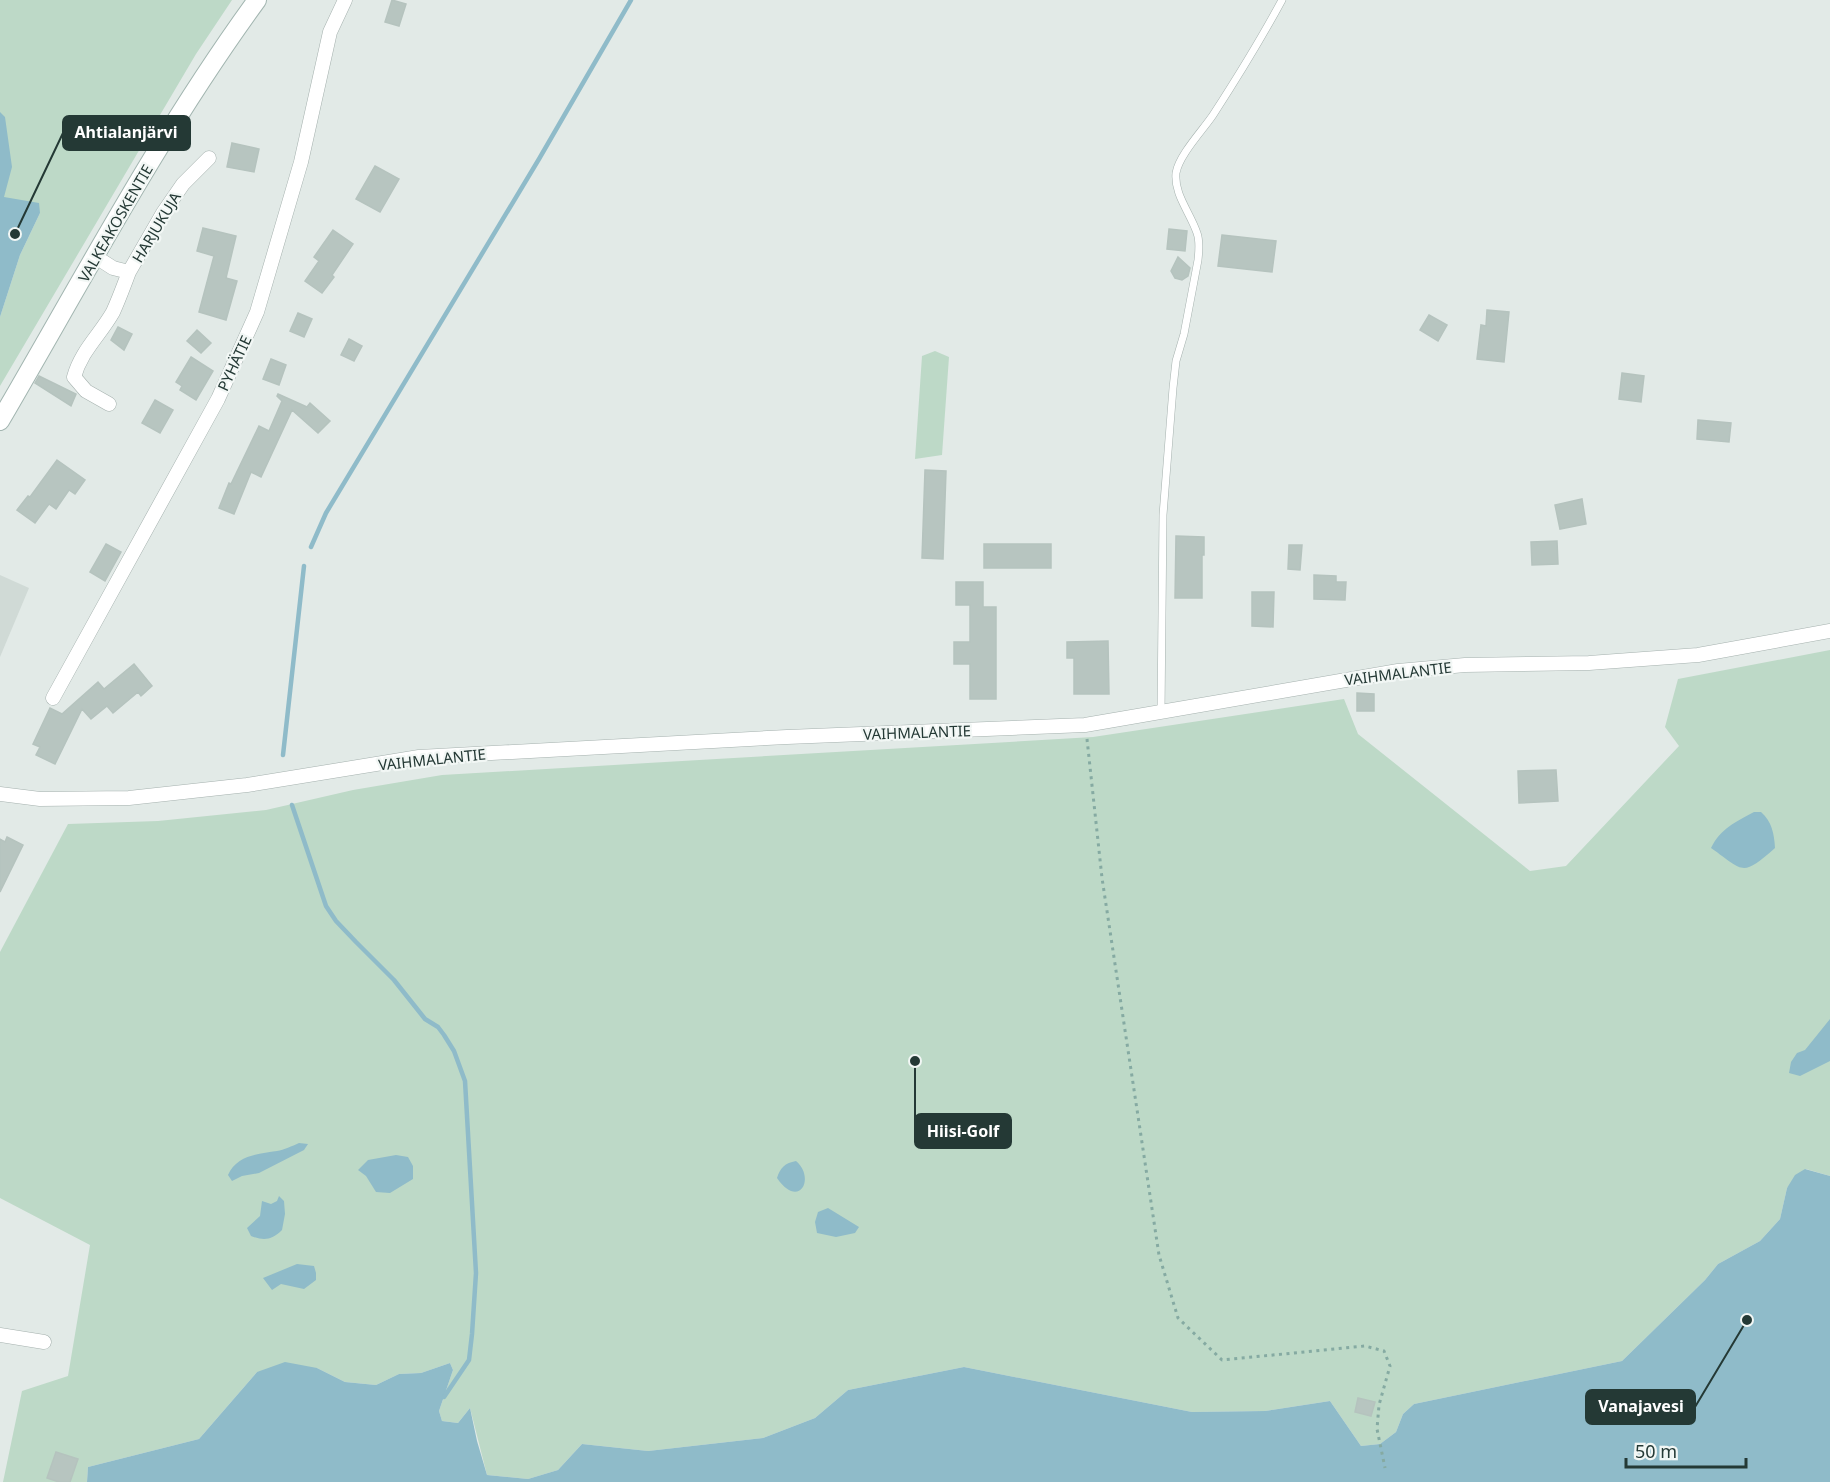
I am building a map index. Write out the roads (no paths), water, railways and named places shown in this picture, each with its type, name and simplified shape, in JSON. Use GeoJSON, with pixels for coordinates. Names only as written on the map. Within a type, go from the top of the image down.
{"type":"FeatureCollection","features":[{"type":"Feature","properties":{"kind":"street","name":"VALKEAKOSKENTIE"},"geometry":{"type":"LineString","coordinates":[[0,421],[174,120],[215,57],[257,0]]}},
{"type":"Feature","properties":{"kind":"street","name":"PYHÄTIE"},"geometry":{"type":"LineString","coordinates":[[53,698],[218,399],[257,312],[301,162],[330,32],[345,0]]}},
{"type":"Feature","properties":{"kind":"street","name":"HARJUKUJA"},"geometry":{"type":"LineString","coordinates":[[109,404],[86,391],[74,377],[77,365],[112,312],[129,272],[169,204],[183,184],[209,158]]}},
{"type":"Feature","properties":{"kind":"street","name":"HARJUKUJA"},"geometry":{"type":"LineString","coordinates":[[96,257],[113,268],[129,272]]}},
{"type":"Feature","properties":{"kind":"street","name":"VAIHMALANTIE"},"geometry":{"type":"LineString","coordinates":[[0,794],[40,799],[129,798],[248,785],[418,757],[787,737],[1085,725],[1398,670],[1465,665],[1589,663],[1698,655],[1830,631]]}},
{"type":"Feature","properties":{"kind":"street"},"geometry":{"type":"LineString","coordinates":[[0,1335],[44,1342]]}},
{"type":"Feature","properties":{"kind":"lane"},"geometry":{"type":"LineString","coordinates":[[1161,713],[1163,514],[1173,388],[1199,254],[1198,234],[1177,189],[1176,171],[1282,0]]}},
{"type":"Feature","properties":{"kind":"water"},"geometry":{"type":"Polygon","coordinates":[[[0,112],[5,117],[12,167],[4,197],[39,203],[40,213],[20,255],[0,317],[0,112]]]}},
{"type":"Feature","properties":{"kind":"water"},"geometry":{"type":"Polygon","coordinates":[[[1754,812],[1761,812],[1768,820],[1775,848],[1755,864],[1743,868],[1730,862],[1711,848],[1724,830],[1754,812]]]}},
{"type":"Feature","properties":{"kind":"water"},"geometry":{"type":"Polygon","coordinates":[[[1830,1019],[1830,1061],[1800,1076],[1789,1073],[1791,1062],[1797,1053],[1805,1050],[1830,1019]]]}},
{"type":"Feature","properties":{"kind":"water"},"geometry":{"type":"Polygon","coordinates":[[[299,1143],[308,1144],[304,1150],[259,1173],[242,1176],[232,1181],[228,1175],[242,1159],[282,1150],[299,1143]]]}},
{"type":"Feature","properties":{"kind":"water"},"geometry":{"type":"Polygon","coordinates":[[[396,1155],[408,1157],[413,1166],[413,1179],[390,1193],[376,1192],[366,1176],[358,1170],[368,1160],[396,1155]]]}},
{"type":"Feature","properties":{"kind":"water"},"geometry":{"type":"Polygon","coordinates":[[[796,1161],[805,1175],[805,1182],[798,1191],[792,1191],[777,1178],[784,1166],[796,1161]]]}},
{"type":"Feature","properties":{"kind":"water"},"geometry":{"type":"Polygon","coordinates":[[[1805,1169],[1830,1176],[1830,1482],[87,1482],[88,1467],[199,1439],[257,1372],[285,1362],[317,1368],[345,1382],[376,1385],[399,1374],[421,1373],[450,1363],[453,1370],[439,1411],[442,1421],[458,1423],[470,1408],[487,1475],[528,1479],[558,1470],[582,1444],[648,1451],[763,1438],[815,1418],[848,1390],[964,1367],[1192,1412],[1265,1411],[1330,1401],[1361,1446],[1380,1444],[1396,1432],[1403,1414],[1414,1404],[1622,1361],[1705,1280],[1718,1264],[1760,1241],[1780,1219],[1787,1188],[1795,1175],[1805,1169]]]}},
{"type":"Feature","properties":{"kind":"water"},"geometry":{"type":"Polygon","coordinates":[[[279,1196],[284,1201],[285,1214],[282,1230],[268,1239],[251,1236],[247,1228],[260,1216],[262,1201],[271,1204],[277,1201],[279,1196]]]}},
{"type":"Feature","properties":{"kind":"water"},"geometry":{"type":"Polygon","coordinates":[[[828,1208],[859,1227],[855,1233],[836,1237],[817,1233],[815,1222],[818,1212],[828,1208]]]}},
{"type":"Feature","properties":{"kind":"water"},"geometry":{"type":"Polygon","coordinates":[[[297,1264],[314,1266],[316,1273],[316,1280],[304,1289],[281,1284],[272,1290],[263,1278],[297,1264]]]}},
{"type":"Feature","properties":{"kind":"waterway"},"geometry":{"type":"LineString","coordinates":[[311,547],[326,513],[539,159],[631,0]]}},
{"type":"Feature","properties":{"kind":"waterway"},"geometry":{"type":"LineString","coordinates":[[283,755],[304,566]]}},
{"type":"Feature","properties":{"kind":"waterway"},"geometry":{"type":"LineString","coordinates":[[292,805],[326,906],[336,921],[394,980],[425,1019],[438,1027],[454,1051],[465,1081],[476,1273],[472,1334],[469,1360],[444,1397]]}},
{"type":"Feature","properties":{"kind":"place","name":"Ahtialanjärvi"},"geometry":{"type":"Point","coordinates":[15,234]}},
{"type":"Feature","properties":{"kind":"place","name":"Hiisi-Golf"},"geometry":{"type":"Point","coordinates":[915,1061]}},
{"type":"Feature","properties":{"kind":"place","name":"Vanajavesi"},"geometry":{"type":"Point","coordinates":[1747,1320]}}]}
